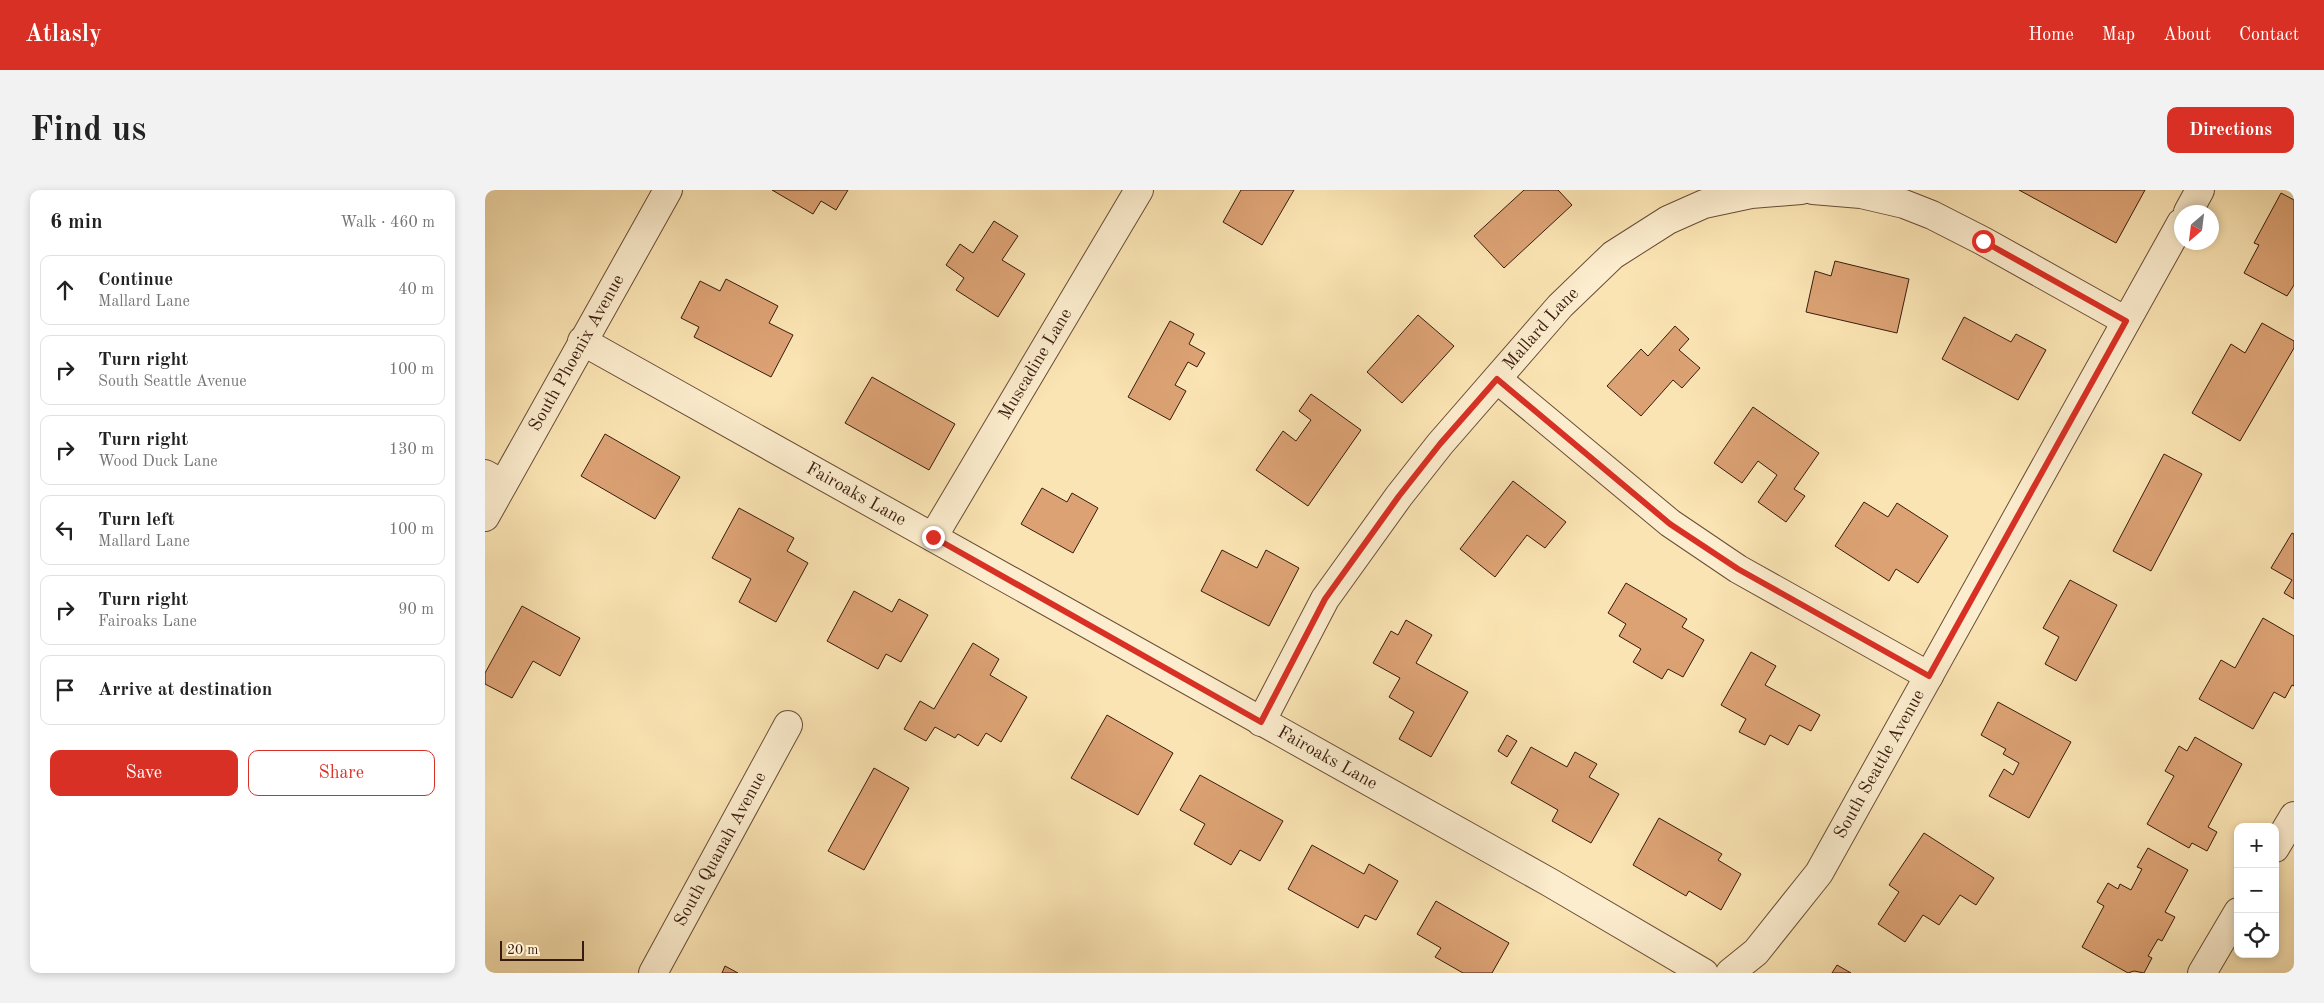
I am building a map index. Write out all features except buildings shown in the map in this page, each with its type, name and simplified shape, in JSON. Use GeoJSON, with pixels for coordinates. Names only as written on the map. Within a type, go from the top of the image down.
{"type":"FeatureCollection","features":[{"type":"Feature","properties":{"kind":"street","name":"South Phoenix Avenue"},"geometry":{"type":"LineString","coordinates":[[485,517],[494,479],[582,342],[668,190]]}},
{"type":"Feature","properties":{"kind":"street","name":"Muscadine Lane"},"geometry":{"type":"LineString","coordinates":[[933,537],[1139,190]]}},
{"type":"Feature","properties":{"kind":"street","name":"Mallard Lane"},"geometry":{"type":"LineString","coordinates":[[1261,722],[1325,599],[1399,496],[1440,444],[1560,306],[1613,255],[1668,220],[1704,204],[1751,194],[1801,190]]}},
{"type":"Feature","properties":{"kind":"street"},"geometry":{"type":"LineString","coordinates":[[1813,190],[1861,194],[1904,204],[1931,215],[1983,241],[2126,321]]}},
{"type":"Feature","properties":{"kind":"street"},"geometry":{"type":"LineString","coordinates":[[2192,205],[2200,190]]}},
{"type":"Feature","properties":{"kind":"street","name":"South Seattle Avenue"},"geometry":{"type":"LineString","coordinates":[[1730,973],[1756,952],[1819,874],[2174,235]]}},
{"type":"Feature","properties":{"kind":"street","name":"Fairoaks Lane"},"geometry":{"type":"LineString","coordinates":[[582,342],[1549,882],[1704,973]]}},
{"type":"Feature","properties":{"kind":"street"},"geometry":{"type":"LineString","coordinates":[[1497,379],[1670,524],[1738,569],[1929,676]]}},
{"type":"Feature","properties":{"kind":"street","name":"South Quanah Avenue"},"geometry":{"type":"LineString","coordinates":[[653,973],[788,726]]}},
{"type":"Feature","properties":{"kind":"street"},"geometry":{"type":"LineString","coordinates":[[2279,841],[2294,816]]}},
{"type":"Feature","properties":{"kind":"street"},"geometry":{"type":"LineString","coordinates":[[2202,973],[2237,913]]}},
{"type":"Feature","properties":{"kind":"route"},"geometry":{"type":"LineString","coordinates":[[933,537],[1261,722],[1325,599],[1399,496],[1440,444],[1497,379],[1670,524],[1738,569],[1929,676],[2126,321],[1983,241]]}}]}
